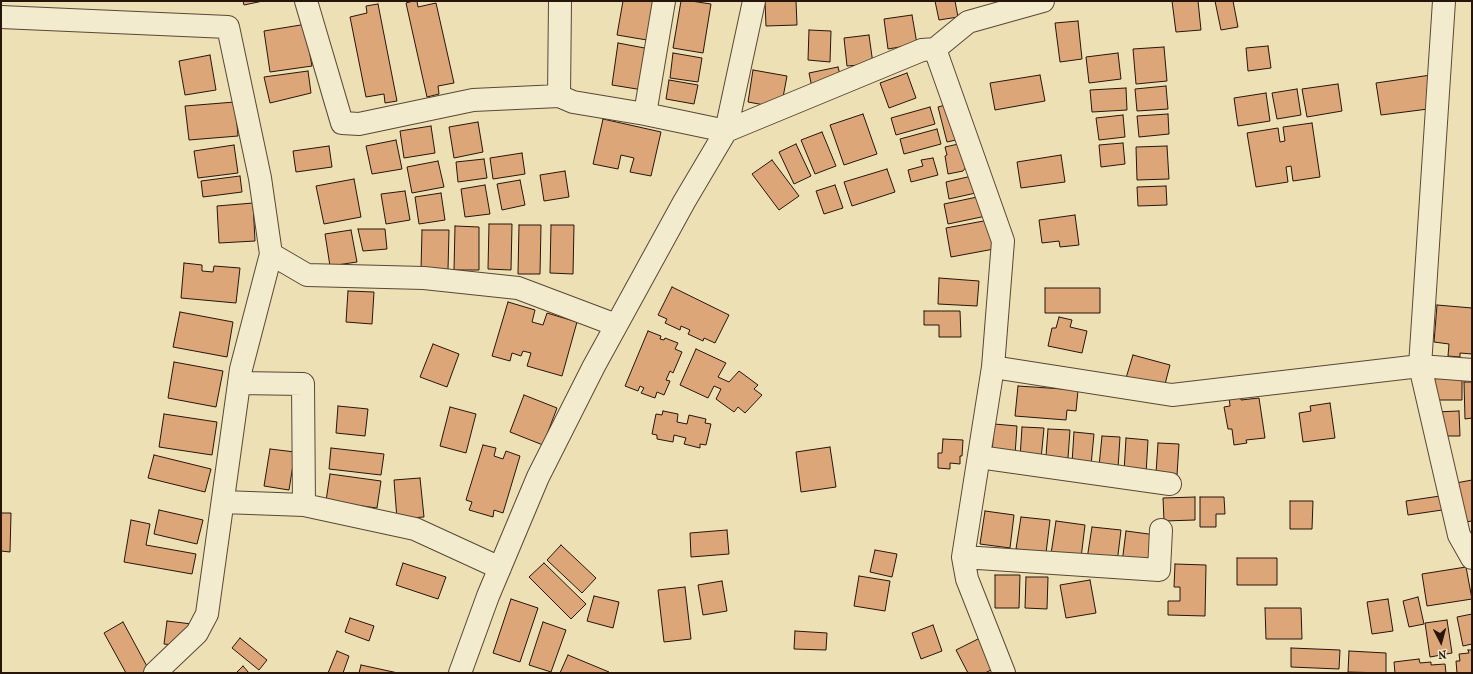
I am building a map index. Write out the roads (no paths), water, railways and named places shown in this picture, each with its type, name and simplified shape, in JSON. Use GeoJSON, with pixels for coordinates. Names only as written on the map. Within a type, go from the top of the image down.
{"type":"FeatureCollection","features":[{"type":"Feature","properties":{"kind":"street"},"geometry":{"type":"LineString","coordinates":[[306,1],[342,123],[359,124],[473,100],[559,96],[573,102],[645,114],[726,131],[922,50],[935,49],[968,22],[1043,1]]}},
{"type":"Feature","properties":{"kind":"street"},"geometry":{"type":"LineString","coordinates":[[559,96],[560,1]]}},
{"type":"Feature","properties":{"kind":"street"},"geometry":{"type":"LineString","coordinates":[[645,114],[664,1]]}},
{"type":"Feature","properties":{"kind":"street"},"geometry":{"type":"LineString","coordinates":[[460,673],[488,596],[538,478],[616,324],[684,202],[726,131],[754,1]]}},
{"type":"Feature","properties":{"kind":"street"},"geometry":{"type":"LineString","coordinates":[[1444,1],[1420,366],[1472,558]]}},
{"type":"Feature","properties":{"kind":"street"},"geometry":{"type":"LineString","coordinates":[[1,17],[228,27],[260,178],[271,254],[241,369],[207,614],[197,633],[155,673]]}},
{"type":"Feature","properties":{"kind":"street"},"geometry":{"type":"LineString","coordinates":[[935,49],[1003,241],[993,367],[963,557],[967,579],[1004,673]]}},
{"type":"Feature","properties":{"kind":"street"},"geometry":{"type":"LineString","coordinates":[[271,254],[307,275],[424,278],[518,288],[616,324]]}},
{"type":"Feature","properties":{"kind":"street"},"geometry":{"type":"LineString","coordinates":[[993,367],[1172,395],[1420,366],[1472,370]]}},
{"type":"Feature","properties":{"kind":"street"},"geometry":{"type":"LineString","coordinates":[[239,382],[303,384],[304,505]]}},
{"type":"Feature","properties":{"kind":"street"},"geometry":{"type":"LineString","coordinates":[[979,458],[1170,484]]}},
{"type":"Feature","properties":{"kind":"street"},"geometry":{"type":"LineString","coordinates":[[223,502],[304,505],[416,529],[500,568]]}},
{"type":"Feature","properties":{"kind":"street"},"geometry":{"type":"LineString","coordinates":[[963,557],[1159,570],[1161,530]]}}]}
